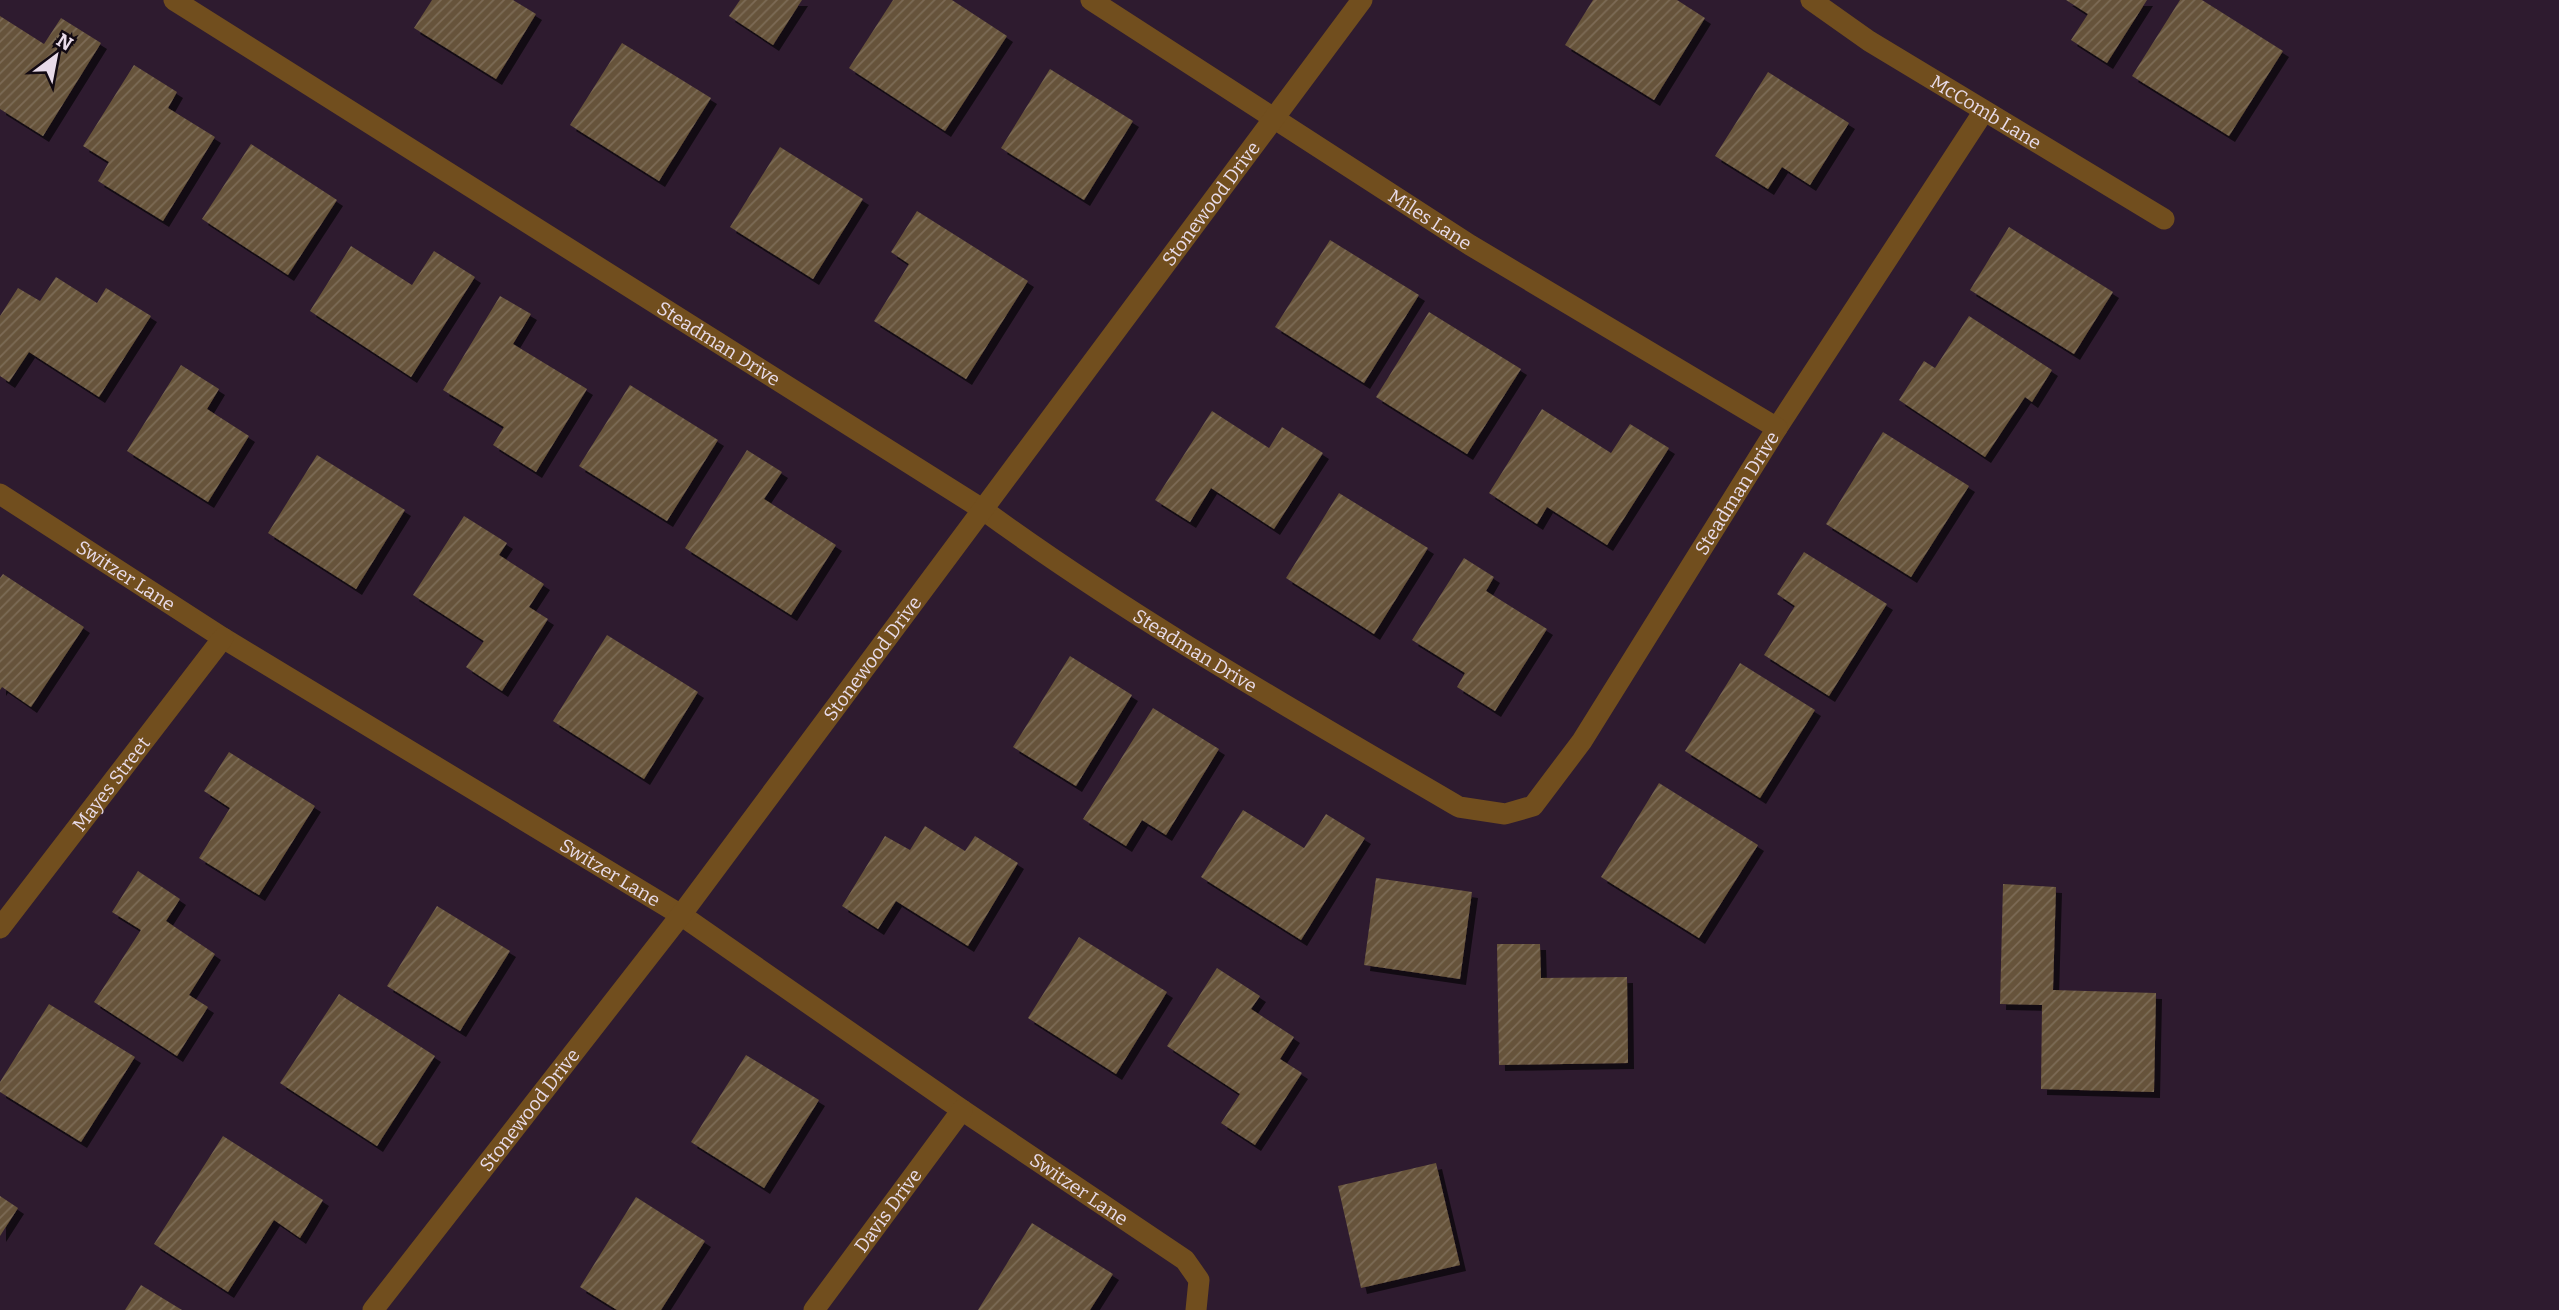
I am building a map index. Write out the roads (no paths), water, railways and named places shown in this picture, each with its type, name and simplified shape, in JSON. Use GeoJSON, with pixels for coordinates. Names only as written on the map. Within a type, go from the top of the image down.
{"type":"FeatureCollection","features":[{"type":"Feature","properties":{"kind":"street","name":"Steadman Drive"},"geometry":{"type":"LineString","coordinates":[[174,0],[982,509],[1052,560],[1214,664],[1460,807],[1505,814],[1533,806],[1582,741],[1777,428],[1984,111]]}},
{"type":"Feature","properties":{"kind":"street","name":"Miles Lane"},"geometry":{"type":"LineString","coordinates":[[1091,0],[1470,245],[1777,428]]}},
{"type":"Feature","properties":{"kind":"street","name":"Stonewood Drive"},"geometry":{"type":"LineString","coordinates":[[373,1310],[681,915],[1362,0]]}},
{"type":"Feature","properties":{"kind":"street","name":"McComb Lane"},"geometry":{"type":"LineString","coordinates":[[1811,0],[1869,41],[2164,219]]}},
{"type":"Feature","properties":{"kind":"street","name":"Switzer Lane"},"geometry":{"type":"LineString","coordinates":[[0,494],[223,638],[681,915],[962,1110],[1185,1260],[1199,1280],[1196,1310]]}},
{"type":"Feature","properties":{"kind":"street","name":"Mayes Street"},"geometry":{"type":"LineString","coordinates":[[0,928],[223,638]]}},
{"type":"Feature","properties":{"kind":"street","name":"Davis Drive"},"geometry":{"type":"LineString","coordinates":[[814,1310],[962,1110]]}}]}
